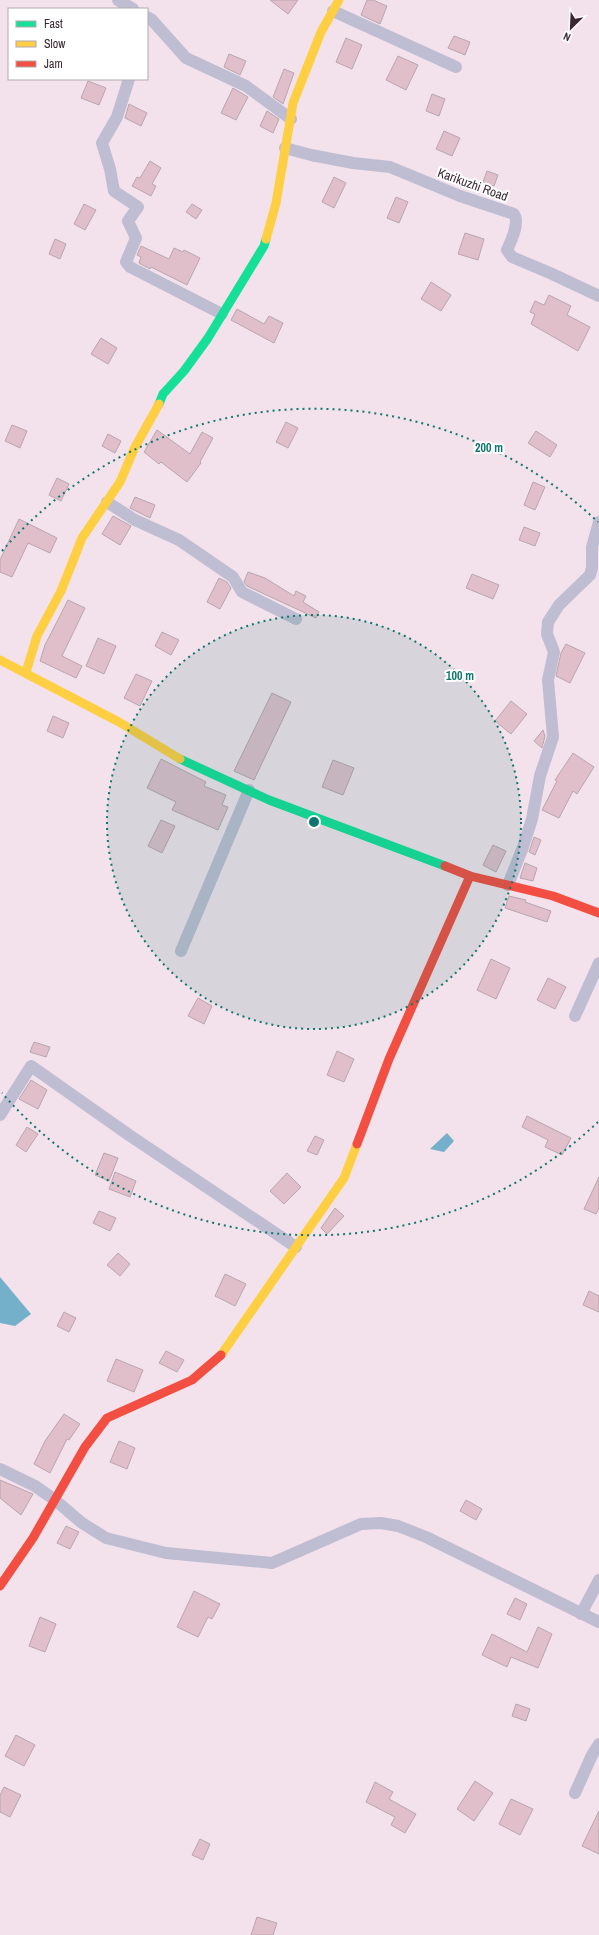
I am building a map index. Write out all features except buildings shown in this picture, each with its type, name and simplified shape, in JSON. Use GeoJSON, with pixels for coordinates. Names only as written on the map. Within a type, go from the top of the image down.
{"type":"FeatureCollection","features":[{"type":"Feature","properties":{"kind":"street"},"geometry":{"type":"LineString","coordinates":[[118,0],[131,8]]}},
{"type":"Feature","properties":{"kind":"street"},"geometry":{"type":"LineString","coordinates":[[26,672],[36,636],[61,591],[82,538],[120,482],[135,447],[155,413],[163,394],[184,371],[222,314],[264,246],[276,203],[285,148],[292,119],[293,103],[321,32],[339,0]]}},
{"type":"Feature","properties":{"kind":"street"},"geometry":{"type":"LineString","coordinates":[[333,11],[456,67]]}},
{"type":"Feature","properties":{"kind":"street"},"geometry":{"type":"LineString","coordinates":[[149,19],[186,58],[246,86],[292,119]]}},
{"type":"Feature","properties":{"kind":"street"},"geometry":{"type":"LineString","coordinates":[[129,80],[117,117],[102,143],[110,169],[114,191],[138,207],[128,221],[136,238],[126,262],[130,267],[222,314]]}},
{"type":"Feature","properties":{"kind":"street","name":"Karikuzhi Road"},"geometry":{"type":"LineString","coordinates":[[285,148],[311,156],[390,167],[460,196],[514,214],[516,217],[516,225],[508,250],[512,257],[550,272],[599,296]]}},
{"type":"Feature","properties":{"kind":"street"},"geometry":{"type":"LineString","coordinates":[[107,502],[135,520],[179,540],[233,576],[242,592],[296,619]]}},
{"type":"Feature","properties":{"kind":"street"},"geometry":{"type":"LineString","coordinates":[[508,885],[532,819],[540,776],[554,737],[548,680],[554,652],[547,634],[548,622],[559,605],[590,575],[592,568],[592,547],[599,522]]}},
{"type":"Feature","properties":{"kind":"street"},"geometry":{"type":"LineString","coordinates":[[0,660],[26,672],[119,722],[180,759],[268,800],[470,876],[553,896],[599,913]]}},
{"type":"Feature","properties":{"kind":"street"},"geometry":{"type":"LineString","coordinates":[[181,951],[249,790]]}},
{"type":"Feature","properties":{"kind":"street"},"geometry":{"type":"LineString","coordinates":[[0,1586],[33,1538],[85,1447],[107,1418],[192,1380],[223,1353],[252,1308],[344,1178],[389,1059],[470,876]]}},
{"type":"Feature","properties":{"kind":"street"},"geometry":{"type":"LineString","coordinates":[[575,1016],[599,963]]}},
{"type":"Feature","properties":{"kind":"street"},"geometry":{"type":"LineString","coordinates":[[0,1115],[31,1066],[129,1135],[296,1247]]}},
{"type":"Feature","properties":{"kind":"street"},"geometry":{"type":"LineString","coordinates":[[0,1469],[35,1486],[55,1500],[82,1523],[106,1538],[166,1553],[272,1564],[361,1524],[381,1523],[398,1526],[426,1537],[599,1622]]}},
{"type":"Feature","properties":{"kind":"street"},"geometry":{"type":"LineString","coordinates":[[581,1614],[599,1580]]}},
{"type":"Feature","properties":{"kind":"street"},"geometry":{"type":"LineString","coordinates":[[575,1793],[592,1755],[599,1744]]}},
{"type":"Feature","properties":{"kind":"water"},"geometry":{"type":"Polygon","coordinates":[[[447,1133],[454,1141],[444,1152],[430,1149],[447,1133]]]}},
{"type":"Feature","properties":{"kind":"water"},"geometry":{"type":"Polygon","coordinates":[[[0,1277],[31,1314],[15,1326],[0,1323],[0,1277]]]}},
{"type":"Feature","properties":{"kind":"traffic: fast"},"geometry":{"type":"LineString","coordinates":[[159,404],[163,394],[184,371],[208,338],[264,246],[266,239]]}},
{"type":"Feature","properties":{"kind":"traffic: fast"},"geometry":{"type":"LineString","coordinates":[[180,759],[269,800],[445,866]]}},
{"type":"Feature","properties":{"kind":"traffic: slow"},"geometry":{"type":"LineString","coordinates":[[266,239],[276,203],[293,103],[321,32],[339,0]]}},
{"type":"Feature","properties":{"kind":"traffic: slow"},"geometry":{"type":"LineString","coordinates":[[26,672],[37,636],[61,591],[82,538],[120,482],[135,447],[159,404]]}},
{"type":"Feature","properties":{"kind":"traffic: slow"},"geometry":{"type":"LineString","coordinates":[[0,660],[119,722],[180,759]]}},
{"type":"Feature","properties":{"kind":"traffic: slow"},"geometry":{"type":"LineString","coordinates":[[221,1355],[344,1178],[357,1144]]}},
{"type":"Feature","properties":{"kind":"traffic: jam"},"geometry":{"type":"LineString","coordinates":[[445,866],[470,876],[553,896],[599,913]]}},
{"type":"Feature","properties":{"kind":"traffic: jam"},"geometry":{"type":"LineString","coordinates":[[357,1144],[389,1059],[470,876]]}},
{"type":"Feature","properties":{"kind":"traffic: jam"},"geometry":{"type":"LineString","coordinates":[[0,1586],[33,1538],[85,1447],[107,1418],[192,1380],[221,1355]]}}]}
